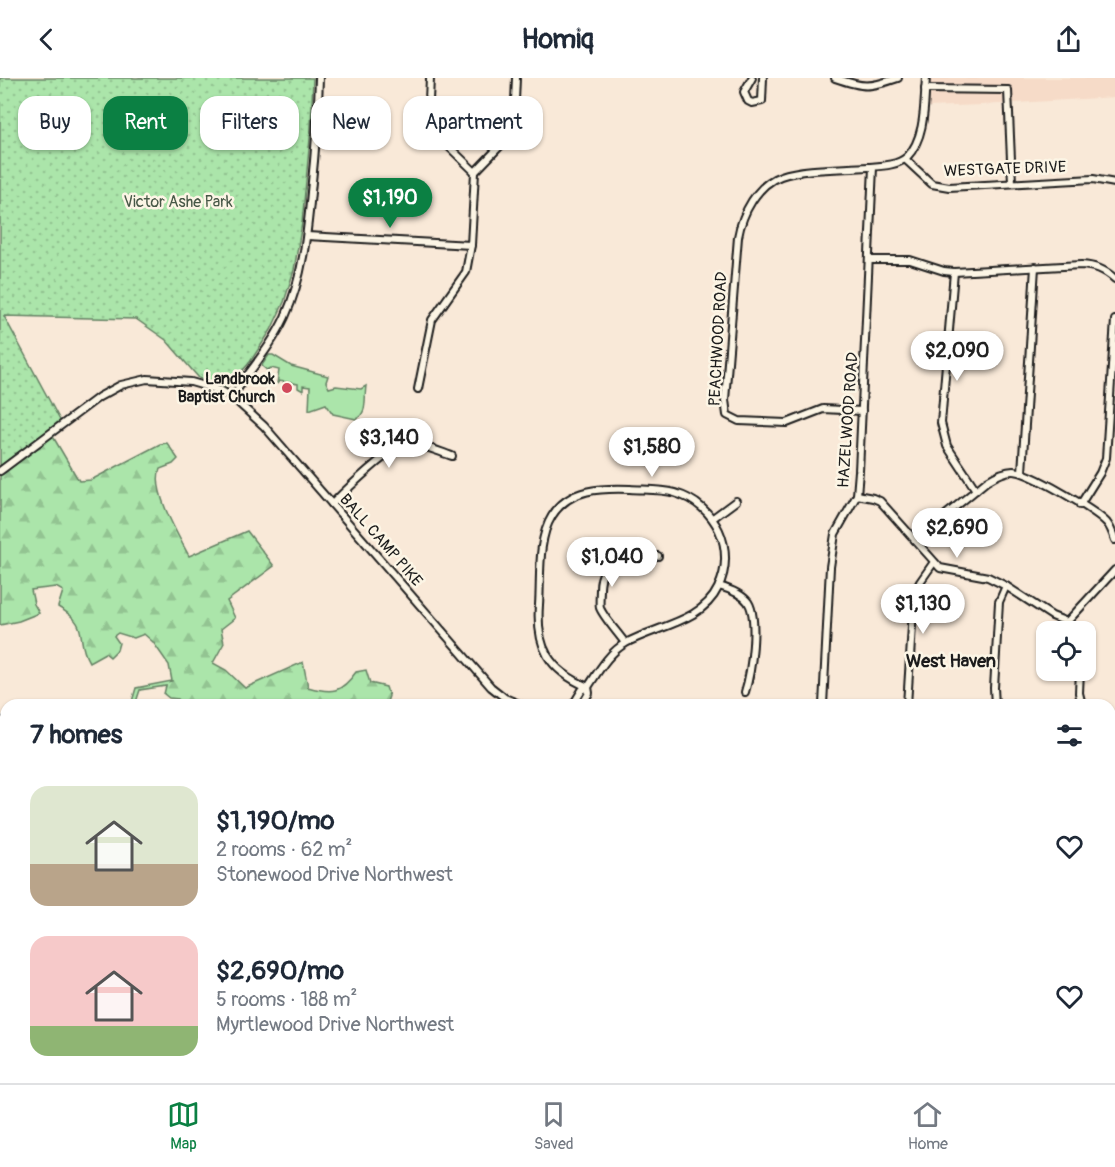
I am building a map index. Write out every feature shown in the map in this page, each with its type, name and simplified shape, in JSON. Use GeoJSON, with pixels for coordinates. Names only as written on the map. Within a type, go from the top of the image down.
{"type":"FeatureCollection","features":[{"type":"Feature","properties":{"kind":"street"},"geometry":{"type":"LineString","coordinates":[[232,397],[267,350],[285,316],[301,272],[307,236],[320,78]]}},
{"type":"Feature","properties":{"kind":"street"},"geometry":{"type":"LineString","coordinates":[[430,78],[428,123],[475,172]]}},
{"type":"Feature","properties":{"kind":"street"},"geometry":{"type":"LineString","coordinates":[[418,389],[432,320],[466,272],[471,245],[475,172],[502,144],[514,124],[516,78]]}},
{"type":"Feature","properties":{"kind":"street"},"geometry":{"type":"LineString","coordinates":[[752,78],[744,92],[748,101],[752,103],[762,101],[763,78]]}},
{"type":"Feature","properties":{"kind":"street"},"geometry":{"type":"LineString","coordinates":[[835,78],[864,87],[898,78]]}},
{"type":"Feature","properties":{"kind":"street"},"geometry":{"type":"LineString","coordinates":[[873,167],[905,159],[919,135],[926,78]]}},
{"type":"Feature","properties":{"kind":"street"},"geometry":{"type":"LineString","coordinates":[[925,89],[1008,90],[1012,183]]}},
{"type":"Feature","properties":{"kind":"street","name":"WESTGATE DRIVE"},"geometry":{"type":"LineString","coordinates":[[905,159],[932,184],[949,187],[1093,179],[1115,183]]}},
{"type":"Feature","properties":{"kind":"street","name":"PEACHWOOD ROAD"},"geometry":{"type":"LineString","coordinates":[[862,411],[823,410],[787,423],[739,421],[727,415],[725,400],[740,224],[746,211],[761,190],[779,176],[873,167]]}},
{"type":"Feature","properties":{"kind":"street","name":"HAZELWOOD ROAD"},"geometry":{"type":"LineString","coordinates":[[824,699],[830,567],[835,534],[857,495],[873,167]]}},
{"type":"Feature","properties":{"kind":"street"},"geometry":{"type":"LineString","coordinates":[[307,236],[471,245]]}},
{"type":"Feature","properties":{"kind":"street"},"geometry":{"type":"LineString","coordinates":[[869,260],[910,260],[954,272],[1095,266],[1115,279]]}},
{"type":"Feature","properties":{"kind":"street"},"geometry":{"type":"LineString","coordinates":[[1022,472],[1035,267]]}},
{"type":"Feature","properties":{"kind":"street"},"geometry":{"type":"LineString","coordinates":[[954,272],[941,423],[947,446],[976,490]]}},
{"type":"Feature","properties":{"kind":"street"},"geometry":{"type":"LineString","coordinates":[[1080,505],[1100,473],[1106,458],[1115,320]]}},
{"type":"Feature","properties":{"kind":"street","name":"BALL CAMP PIKE"},"geometry":{"type":"LineString","coordinates":[[0,471],[84,407],[121,386],[147,379],[175,379],[207,386],[232,397],[264,426],[491,687],[507,699]]}},
{"type":"Feature","properties":{"kind":"street"},"geometry":{"type":"LineString","coordinates":[[332,504],[358,479],[402,445],[413,444],[452,456]]}},
{"type":"Feature","properties":{"kind":"street"},"geometry":{"type":"LineString","coordinates":[[915,540],[994,476],[1012,471],[1022,472],[1106,522],[1115,540]]}},
{"type":"Feature","properties":{"kind":"street"},"geometry":{"type":"LineString","coordinates":[[577,699],[582,690],[588,687],[613,654],[625,643],[700,610],[714,595],[719,586],[725,554],[720,533],[713,518],[693,501],[667,491],[593,490],[574,496],[556,510],[546,528],[544,540],[538,621],[540,642],[553,665],[588,687]]}},
{"type":"Feature","properties":{"kind":"street"},"geometry":{"type":"LineString","coordinates":[[857,495],[880,501],[940,568],[988,577],[1052,616],[1064,621]]}},
{"type":"Feature","properties":{"kind":"street"},"geometry":{"type":"LineString","coordinates":[[713,518],[736,501]]}},
{"type":"Feature","properties":{"kind":"street"},"geometry":{"type":"LineString","coordinates":[[625,643],[600,608],[600,583],[608,566],[621,558],[638,555],[657,556]]}},
{"type":"Feature","properties":{"kind":"street"},"geometry":{"type":"LineString","coordinates":[[907,699],[914,594],[934,562]]}},
{"type":"Feature","properties":{"kind":"street"},"geometry":{"type":"LineString","coordinates":[[1068,621],[1115,570]]}},
{"type":"Feature","properties":{"kind":"street"},"geometry":{"type":"LineString","coordinates":[[719,586],[747,600],[752,610],[750,676],[745,692]]}},
{"type":"Feature","properties":{"kind":"street"},"geometry":{"type":"LineString","coordinates":[[995,699],[999,602],[1006,586]]}},
{"type":"Feature","properties":{"kind":"street"},"geometry":{"type":"LineString","coordinates":[[1080,681],[1080,699]]}},
{"type":"Feature","properties":{"kind":"street"},"geometry":{"type":"LineString","coordinates":[[586,699],[589,693],[588,687]]}},
{"type":"Feature","properties":{"kind":"shaded area"},"geometry":{"type":"Polygon","coordinates":[[[930,78],[1115,78],[1115,97],[926,107],[930,78]]]}},
{"type":"Feature","properties":{"kind":"green space","name":"Victor Ashe Park"},"geometry":{"type":"Polygon","coordinates":[[[0,78],[313,78],[302,223],[294,270],[284,302],[271,330],[250,362],[230,385],[225,386],[199,378],[166,340],[136,319],[4,316],[62,424],[0,470],[0,78]]]}},
{"type":"Feature","properties":{"kind":"green space"},"geometry":{"type":"Polygon","coordinates":[[[269,355],[291,366],[328,376],[326,382],[329,388],[336,386],[361,389],[366,386],[362,413],[356,419],[333,414],[326,404],[309,410],[310,387],[303,386],[303,391],[298,388],[298,384],[279,381],[277,384],[279,370],[271,368],[267,370],[262,365],[269,355]]]}},
{"type":"Feature","properties":{"kind":"green space"},"geometry":{"type":"Polygon","coordinates":[[[52,435],[79,481],[91,480],[160,444],[167,443],[178,459],[173,464],[160,469],[159,489],[167,513],[189,556],[247,531],[274,566],[227,601],[235,618],[221,629],[224,643],[213,663],[226,670],[245,688],[303,662],[308,687],[324,691],[341,688],[356,672],[366,670],[370,683],[386,687],[388,699],[178,699],[169,698],[164,694],[166,686],[140,690],[137,699],[133,699],[136,688],[172,681],[169,665],[153,642],[144,634],[134,638],[118,633],[114,636],[119,643],[117,650],[110,657],[105,653],[89,662],[79,626],[58,607],[63,591],[56,587],[31,590],[39,613],[0,625],[0,475],[52,435]]]}},
{"type":"Feature","properties":{"kind":"place","name":"Landbrook Baptist Church"},"geometry":{"type":"Point","coordinates":[287,388]}},
{"type":"Feature","properties":{"kind":"district","name":"West Haven"},"geometry":{"type":"Point","coordinates":[951,661]}}]}
